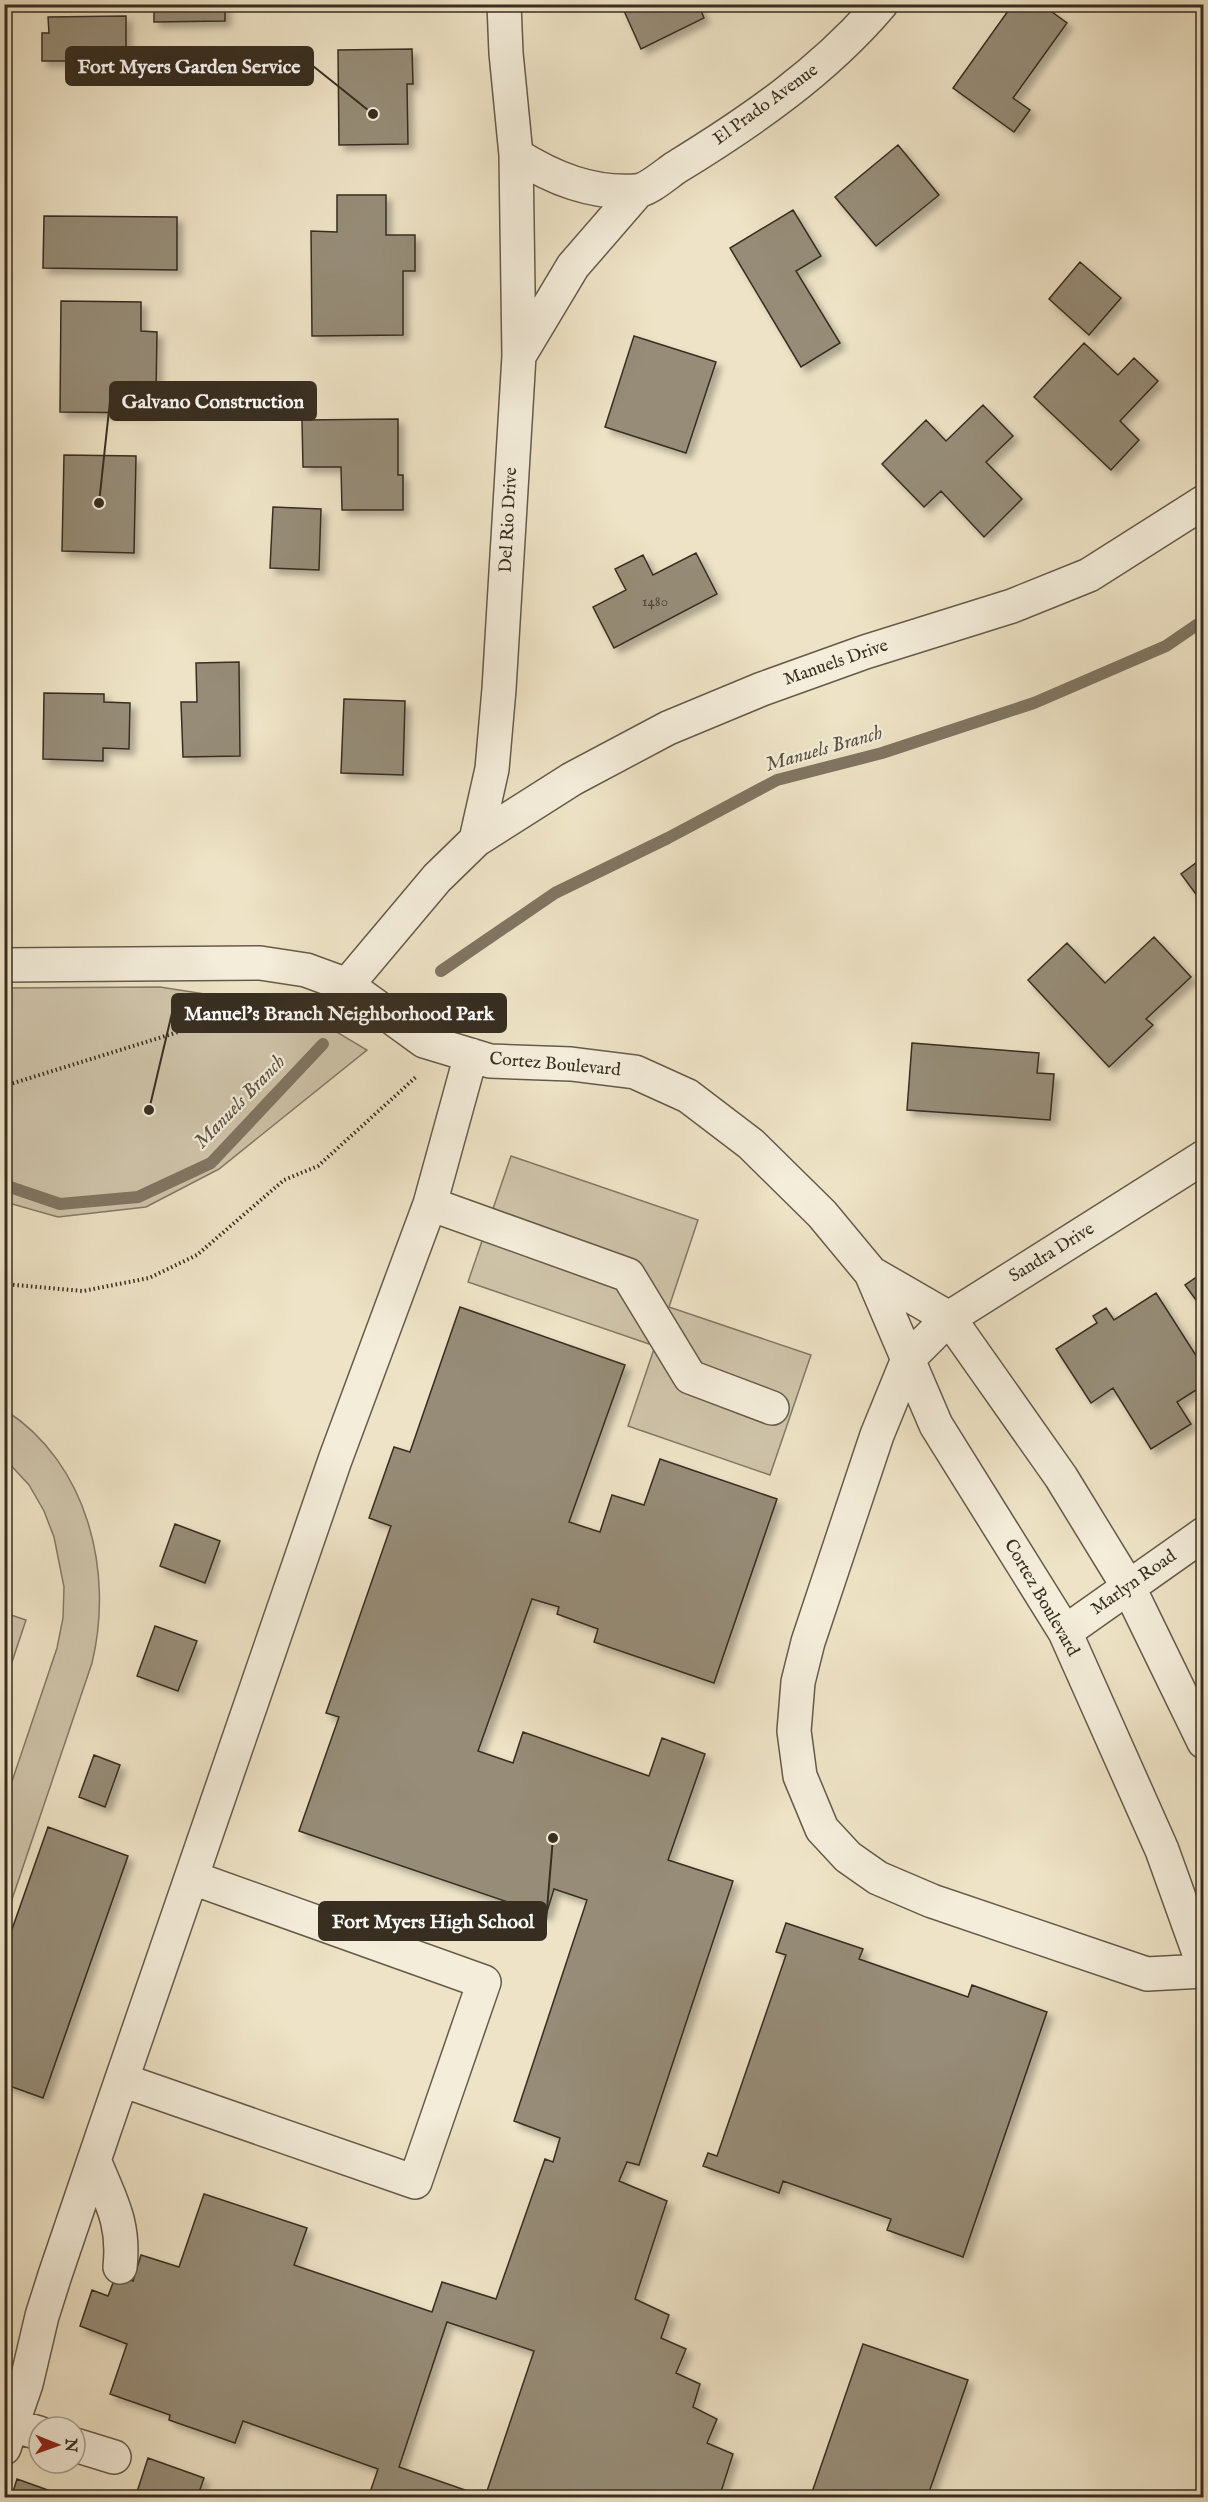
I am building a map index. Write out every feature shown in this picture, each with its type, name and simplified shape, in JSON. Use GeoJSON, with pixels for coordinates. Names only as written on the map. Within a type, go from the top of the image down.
{"type":"FeatureCollection","features":[{"type":"Feature","properties":{"kind":"street","name":"Del Rio Drive"},"geometry":{"type":"LineString","coordinates":[[476,840],[492,770],[519,356],[516,155],[506,53],[504,4]]}},
{"type":"Feature","properties":{"kind":"street","name":"El Prado Avenue"},"geometry":{"type":"LineString","coordinates":[[519,356],[573,266],[638,191],[721,140],[790,91],[831,56],[881,4]]}},
{"type":"Feature","properties":{"kind":"street"},"geometry":{"type":"LineString","coordinates":[[516,155],[543,172],[583,187],[638,191]]}},
{"type":"Feature","properties":{"kind":"street","name":"Manuels Drive"},"geometry":{"type":"LineString","coordinates":[[476,840],[572,779],[668,728],[793,678],[865,652],[1012,606],[1089,575],[1203,502]]}},
{"type":"Feature","properties":{"kind":"street"},"geometry":{"type":"LineString","coordinates":[[347,986],[437,878],[476,840]]}},
{"type":"Feature","properties":{"kind":"street","name":"Cortez Boulevard"},"geometry":{"type":"LineString","coordinates":[[4,965],[260,963],[306,970],[347,986],[424,1041],[459,1052],[490,1061],[571,1065],[635,1072],[688,1096],[759,1152],[822,1214],[871,1273],[936,1425],[1065,1632],[1162,1850],[1203,1969]]}},
{"type":"Feature","properties":{"kind":"street"},"geometry":{"type":"LineString","coordinates":[[19,2435],[26,2384],[45,2306],[335,1460],[430,1204],[459,1052]]}},
{"type":"Feature","properties":{"kind":"street","name":"Sandra Drive"},"geometry":{"type":"LineString","coordinates":[[908,1359],[949,1318],[1203,1157]]}},
{"type":"Feature","properties":{"kind":"street"},"geometry":{"type":"LineString","coordinates":[[430,1204],[628,1275],[690,1377],[772,1408]]}},
{"type":"Feature","properties":{"kind":"street","name":"Cortez Boulevard"},"geometry":{"type":"LineString","coordinates":[[871,1273],[949,1318],[1060,1477],[1130,1587],[1203,1742]]}},
{"type":"Feature","properties":{"kind":"street"},"geometry":{"type":"LineString","coordinates":[[908,1359],[878,1435],[808,1642],[798,1682],[794,1731],[800,1776],[822,1829],[848,1857],[878,1878],[932,1901],[1147,1974],[1203,1969]]}},
{"type":"Feature","properties":{"kind":"street","name":"Marlyn Road"},"geometry":{"type":"LineString","coordinates":[[1065,1632],[1203,1534]]}},
{"type":"Feature","properties":{"kind":"street"},"geometry":{"type":"LineString","coordinates":[[122,2080],[415,2182],[484,1982],[193,1878]]}},
{"type":"Feature","properties":{"kind":"street"},"geometry":{"type":"LineString","coordinates":[[94,2160],[120,2223],[123,2245],[120,2267]]}},
{"type":"Feature","properties":{"kind":"street"},"geometry":{"type":"LineString","coordinates":[[87,2449],[114,2457]]}},
{"type":"Feature","properties":{"kind":"path"},"geometry":{"type":"LineString","coordinates":[[4,1086],[220,1019],[232,963]]}},
{"type":"Feature","properties":{"kind":"path"},"geometry":{"type":"LineString","coordinates":[[4,1284],[83,1291],[149,1278],[197,1255],[284,1180],[318,1166],[459,1052]]}},
{"type":"Feature","properties":{"kind":"shaded area"},"geometry":{"type":"Polygon","coordinates":[[[160,987],[262,1003],[320,1022],[367,1050],[219,1169],[146,1207],[58,1217],[5,1202],[5,988],[160,987]]]}},
{"type":"Feature","properties":{"kind":"shaded area"},"geometry":{"type":"Polygon","coordinates":[[[511,1156],[698,1220],[669,1307],[811,1355],[770,1475],[628,1426],[655,1346],[468,1282],[511,1156]]]}},
{"type":"Feature","properties":{"kind":"shaded area"},"geometry":{"type":"Polygon","coordinates":[[[5,1410],[33,1432],[57,1459],[75,1489],[88,1522],[96,1557],[99,1593],[98,1628],[92,1663],[5,1920],[5,1802],[57,1648],[63,1618],[64,1587],[54,1537],[44,1511],[29,1485],[5,1459],[5,1410]]]}},
{"type":"Feature","properties":{"kind":"shaded area"},"geometry":{"type":"Polygon","coordinates":[[[4,1613],[26,1620],[5,1683],[4,1613]]]}},
{"type":"Feature","properties":{"kind":"building"},"geometry":{"type":"Polygon","coordinates":[[[154,4],[225,4],[225,21],[154,22],[154,4]]]}},
{"type":"Feature","properties":{"kind":"building"},"geometry":{"type":"Polygon","coordinates":[[[621,4],[698,4],[704,18],[641,49],[621,4]]]}},
{"type":"Feature","properties":{"kind":"building"},"geometry":{"type":"Polygon","coordinates":[[[1013,4],[1041,4],[1067,23],[1013,98],[1030,110],[1014,132],[953,88],[1013,4]]]}},
{"type":"Feature","properties":{"kind":"building"},"geometry":{"type":"Polygon","coordinates":[[[126,16],[126,70],[67,70],[67,61],[42,61],[42,33],[49,33],[48,17],[126,16]]]}},
{"type":"Feature","properties":{"kind":"building"},"geometry":{"type":"Polygon","coordinates":[[[412,49],[413,84],[407,84],[408,144],[339,145],[338,50],[412,49]]]}},
{"type":"Feature","properties":{"kind":"building"},"geometry":{"type":"Polygon","coordinates":[[[898,145],[939,195],[876,246],[835,197],[898,145]]]}},
{"type":"Feature","properties":{"kind":"building"},"geometry":{"type":"Polygon","coordinates":[[[337,195],[386,195],[386,235],[415,235],[415,271],[403,271],[403,335],[312,336],[311,231],[337,232],[337,195]]]}},
{"type":"Feature","properties":{"kind":"building"},"geometry":{"type":"Polygon","coordinates":[[[793,210],[821,256],[796,271],[840,343],[801,367],[730,248],[793,210]]]}},
{"type":"Feature","properties":{"kind":"building"},"geometry":{"type":"Polygon","coordinates":[[[44,216],[177,217],[177,270],[43,268],[44,216]]]}},
{"type":"Feature","properties":{"kind":"building"},"geometry":{"type":"Polygon","coordinates":[[[1080,262],[1121,298],[1089,335],[1049,299],[1080,262]]]}},
{"type":"Feature","properties":{"kind":"building"},"geometry":{"type":"Polygon","coordinates":[[[61,301],[141,302],[141,331],[157,332],[156,393],[152,392],[151,413],[60,412],[61,301]]]}},
{"type":"Feature","properties":{"kind":"building"},"geometry":{"type":"Polygon","coordinates":[[[634,336],[716,362],[686,453],[605,427],[634,336]]]}},
{"type":"Feature","properties":{"kind":"building"},"geometry":{"type":"Polygon","coordinates":[[[1084,343],[1118,375],[1134,358],[1158,381],[1120,421],[1139,440],[1111,470],[1034,397],[1084,343]]]}},
{"type":"Feature","properties":{"kind":"building"},"geometry":{"type":"Polygon","coordinates":[[[983,405],[1013,436],[986,462],[1022,499],[984,537],[941,491],[924,507],[882,464],[926,420],[946,441],[983,405]]]}},
{"type":"Feature","properties":{"kind":"building"},"geometry":{"type":"Polygon","coordinates":[[[398,419],[398,475],[403,475],[403,510],[342,510],[341,467],[303,467],[302,420],[398,419]]]}},
{"type":"Feature","properties":{"kind":"building"},"geometry":{"type":"Polygon","coordinates":[[[64,455],[136,456],[134,553],[62,551],[64,455]]]}},
{"type":"Feature","properties":{"kind":"building"},"geometry":{"type":"Polygon","coordinates":[[[273,507],[321,509],[319,570],[270,568],[273,507]]]}},
{"type":"Feature","properties":{"kind":"building"},"geometry":{"type":"Polygon","coordinates":[[[696,553],[717,594],[614,648],[593,607],[626,590],[615,569],[643,555],[653,575],[696,553]]]}},
{"type":"Feature","properties":{"kind":"building"},"geometry":{"type":"Polygon","coordinates":[[[239,662],[240,756],[183,757],[181,702],[197,702],[196,663],[239,662]]]}},
{"type":"Feature","properties":{"kind":"building"},"geometry":{"type":"Polygon","coordinates":[[[44,693],[104,694],[104,702],[130,703],[129,749],[103,748],[103,761],[43,759],[44,693]]]}},
{"type":"Feature","properties":{"kind":"building"},"geometry":{"type":"Polygon","coordinates":[[[344,699],[405,701],[403,775],[341,773],[344,699]]]}},
{"type":"Feature","properties":{"kind":"building"},"geometry":{"type":"Polygon","coordinates":[[[1204,857],[1204,905],[1181,874],[1204,857]]]}},
{"type":"Feature","properties":{"kind":"building"},"geometry":{"type":"Polygon","coordinates":[[[1154,937],[1191,977],[1146,1019],[1153,1025],[1109,1067],[1028,980],[1067,943],[1105,983],[1154,937]]]}},
{"type":"Feature","properties":{"kind":"building"},"geometry":{"type":"Polygon","coordinates":[[[912,1043],[1039,1053],[1037,1073],[1054,1074],[1050,1120],[907,1110],[912,1043]]]}},
{"type":"Feature","properties":{"kind":"building"},"geometry":{"type":"Polygon","coordinates":[[[1204,1272],[1204,1311],[1185,1285],[1204,1272]]]}},
{"type":"Feature","properties":{"kind":"building"},"geometry":{"type":"Polygon","coordinates":[[[1156,1293],[1204,1368],[1204,1385],[1177,1402],[1191,1424],[1151,1449],[1113,1388],[1091,1403],[1056,1349],[1097,1323],[1093,1316],[1106,1308],[1114,1320],[1156,1293]]]}},
{"type":"Feature","properties":{"kind":"building"},"geometry":{"type":"Polygon","coordinates":[[[460,1307],[625,1365],[569,1522],[600,1532],[612,1495],[644,1505],[660,1459],[777,1499],[714,1683],[594,1642],[598,1629],[557,1614],[559,1607],[532,1599],[478,1751],[513,1763],[523,1732],[649,1776],[662,1738],[705,1754],[668,1860],[733,1881],[639,2165],[627,2162],[619,2181],[667,2201],[635,2299],[669,2315],[661,2338],[686,2349],[676,2373],[700,2384],[693,2407],[717,2419],[707,2443],[733,2454],[719,2498],[368,2498],[378,2469],[243,2421],[235,2443],[169,2420],[170,2415],[110,2394],[127,2344],[80,2326],[92,2290],[108,2296],[116,2275],[133,2281],[141,2255],[179,2267],[204,2194],[307,2228],[294,2265],[432,2312],[442,2282],[496,2299],[545,2159],[553,2162],[560,2138],[514,2121],[587,1900],[554,1889],[546,1915],[299,1831],[339,1717],[326,1713],[391,1526],[369,1518],[394,1447],[410,1452],[460,1307]],[[447,2322],[399,2467],[485,2497],[534,2351],[447,2322]]]}},
{"type":"Feature","properties":{"kind":"building"},"geometry":{"type":"Polygon","coordinates":[[[175,1524],[220,1541],[205,1583],[160,1566],[175,1524]]]}},
{"type":"Feature","properties":{"kind":"building"},"geometry":{"type":"Polygon","coordinates":[[[155,1626],[197,1641],[178,1691],[137,1676],[155,1626]]]}},
{"type":"Feature","properties":{"kind":"building"},"geometry":{"type":"Polygon","coordinates":[[[94,1755],[120,1765],[105,1807],[79,1797],[94,1755]]]}},
{"type":"Feature","properties":{"kind":"building"},"geometry":{"type":"Polygon","coordinates":[[[48,1827],[128,1856],[43,2098],[4,2084],[4,1952],[48,1827]]]}},
{"type":"Feature","properties":{"kind":"building"},"geometry":{"type":"Polygon","coordinates":[[[786,1923],[863,1949],[859,1959],[968,1997],[972,1985],[1047,2012],[963,2257],[887,2230],[891,2219],[783,2181],[779,2193],[703,2166],[708,2153],[717,2156],[786,1955],[776,1952],[786,1923]]]}},
{"type":"Feature","properties":{"kind":"building"},"geometry":{"type":"Polygon","coordinates":[[[863,2344],[968,2380],[927,2498],[810,2498],[863,2344]]]}},
{"type":"Feature","properties":{"kind":"building"},"geometry":{"type":"Polygon","coordinates":[[[148,2458],[204,2478],[197,2498],[135,2498],[148,2458]]]}},
{"type":"Feature","properties":{"kind":"building"},"geometry":{"type":"Polygon","coordinates":[[[17,2479],[70,2498],[11,2498],[17,2479]]]}},
{"type":"Feature","properties":{"kind":"waterway","name":"Manuels Branch"},"geometry":{"type":"LineString","coordinates":[[441,971],[555,893],[668,838],[777,780],[882,753],[1034,703],[1166,646],[1204,620]]}},
{"type":"Feature","properties":{"kind":"waterway","name":"Manuels Branch"},"geometry":{"type":"LineString","coordinates":[[4,1185],[60,1204],[138,1197],[211,1163],[323,1044]]}},
{"type":"Feature","properties":{"kind":"place","name":"Fort Myers Garden Service"},"geometry":{"type":"Point","coordinates":[373,114]}},
{"type":"Feature","properties":{"kind":"place","name":"Galvano Construction"},"geometry":{"type":"Point","coordinates":[99,503]}},
{"type":"Feature","properties":{"kind":"place","name":"Manuel’s Branch Neighborhood Park"},"geometry":{"type":"Point","coordinates":[149,1110]}},
{"type":"Feature","properties":{"kind":"place","name":"Fort Myers High School"},"geometry":{"type":"Point","coordinates":[553,1838]}}]}
